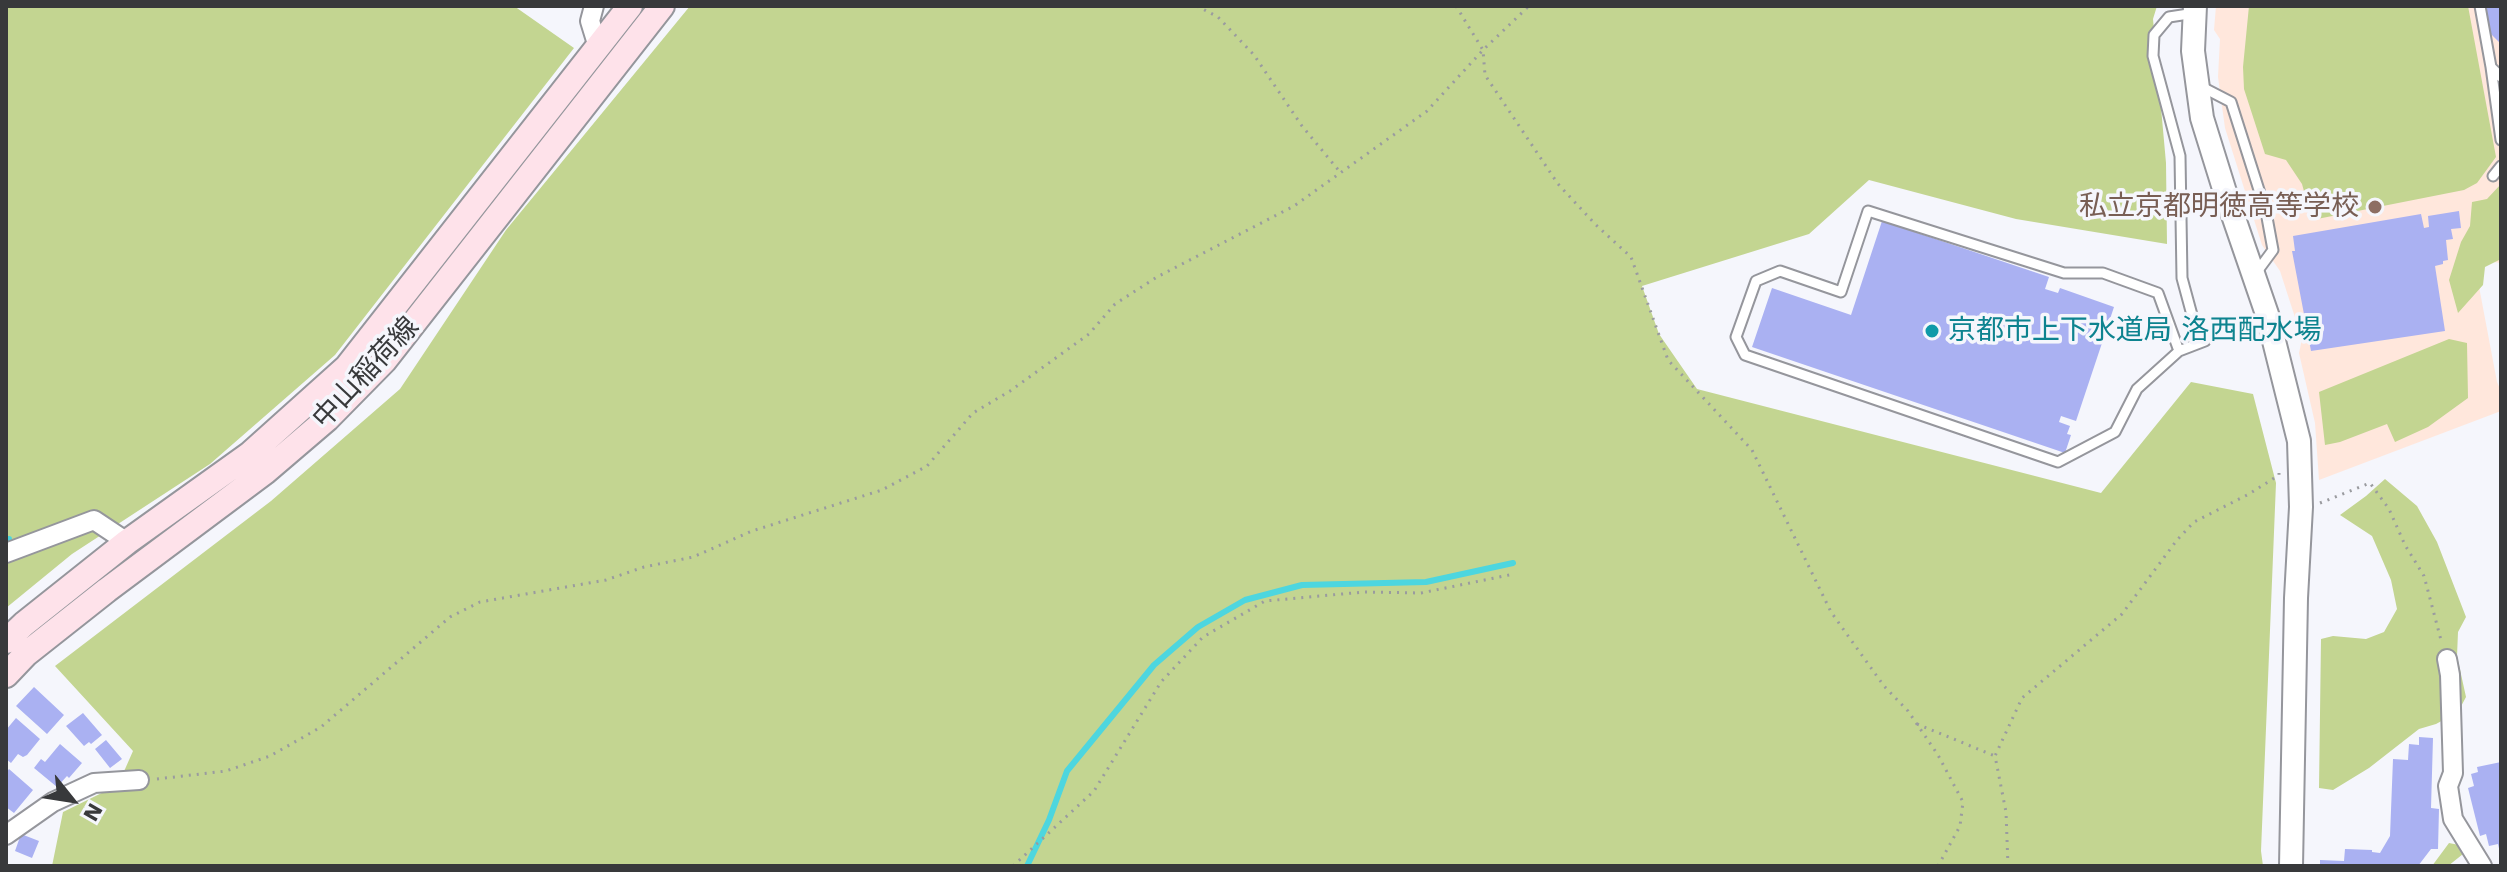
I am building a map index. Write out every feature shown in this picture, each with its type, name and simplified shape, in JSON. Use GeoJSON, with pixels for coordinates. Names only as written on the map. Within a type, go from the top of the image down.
{"type":"FeatureCollection","features":[{"type":"Feature","properties":{"kind":"main road","name":"中山稲荷線"},"geometry":{"type":"LineString","coordinates":[[6,641],[127,542],[250,454],[347,367],[630,6]]}},
{"type":"Feature","properties":{"kind":"main road","name":"中山稲荷線"},"geometry":{"type":"LineString","coordinates":[[6,675],[26,654],[107,590],[265,472],[327,419],[384,361],[662,6]]}},
{"type":"Feature","properties":{"kind":"street"},"geometry":{"type":"LineString","coordinates":[[594,6],[590,21],[598,47]]}},
{"type":"Feature","properties":{"kind":"street"},"geometry":{"type":"LineString","coordinates":[[2195,9],[2193,51],[2202,118],[2279,356],[2299,441],[2301,507],[2296,598],[2291,866]]}},
{"type":"Feature","properties":{"kind":"street"},"geometry":{"type":"LineString","coordinates":[[6,553],[94,520],[127,542]]}},
{"type":"Feature","properties":{"kind":"street"},"geometry":{"type":"LineString","coordinates":[[2447,659],[2453,773],[2448,786],[2453,819],[2482,866]]}},
{"type":"Feature","properties":{"kind":"street"},"geometry":{"type":"LineString","coordinates":[[6,835],[53,802],[94,783],[139,780]]}},
{"type":"Feature","properties":{"kind":"lane"},"geometry":{"type":"LineString","coordinates":[[2480,6],[2501,140]]}},
{"type":"Feature","properties":{"kind":"lane"},"geometry":{"type":"LineString","coordinates":[[2179,351],[2158,293],[2103,273],[2064,273],[1868,211],[1841,292],[1780,271],[1756,281],[1736,337],[1745,355],[2058,462],[2115,432],[2137,389],[2179,351],[2205,341],[2192,315],[2182,278],[2180,156],[2153,56],[2154,35],[2169,17],[2195,9]]}},
{"type":"Feature","properties":{"kind":"lane"},"geometry":{"type":"LineString","coordinates":[[2491,67],[2501,77]]}},
{"type":"Feature","properties":{"kind":"lane"},"geometry":{"type":"LineString","coordinates":[[2197,84],[2231,102],[2266,212],[2273,250],[2254,275]]}},
{"type":"Feature","properties":{"kind":"lane"},"geometry":{"type":"LineString","coordinates":[[2493,176],[2501,166]]}},
{"type":"Feature","properties":{"kind":"path"},"geometry":{"type":"LineString","coordinates":[[1197,6],[1218,17],[1254,55],[1302,126],[1340,172]]}},
{"type":"Feature","properties":{"kind":"path"},"geometry":{"type":"LineString","coordinates":[[1456,6],[1483,50],[1485,75],[1558,184],[1631,257],[1668,360],[1752,450],[1831,612],[1938,755],[1963,802],[1960,826],[1938,866]]}},
{"type":"Feature","properties":{"kind":"path"},"geometry":{"type":"LineString","coordinates":[[139,780],[183,778],[226,771],[270,756],[321,727],[450,617],[480,602],[606,580],[644,567],[693,557],[752,531],[882,490],[927,466],[973,413],[1010,391],[1089,334],[1115,304],[1157,277],[1294,206],[1427,111],[1529,6]]}},
{"type":"Feature","properties":{"kind":"path"},"geometry":{"type":"LineString","coordinates":[[2008,866],[2006,812],[1995,756],[2022,698],[2122,614],[2194,522],[2279,475],[2278,462],[2300,464]]}},
{"type":"Feature","properties":{"kind":"path"},"geometry":{"type":"LineString","coordinates":[[2301,507],[2331,500],[2370,483],[2389,509],[2405,545],[2424,576],[2447,659]]}},
{"type":"Feature","properties":{"kind":"path"},"geometry":{"type":"LineString","coordinates":[[1013,866],[1094,791],[1161,682],[1203,637],[1252,608],[1265,601],[1293,598],[1364,592],[1421,593],[1514,574]]}},
{"type":"Feature","properties":{"kind":"path"},"geometry":{"type":"LineString","coordinates":[[1908,711],[1914,722],[1995,756]]}},
{"type":"Feature","properties":{"kind":"shaded area","name":"私立京都明徳高等学校"},"geometry":{"type":"Polygon","coordinates":[[[2216,6],[2501,6],[2501,263],[2474,260],[2501,391],[2501,411],[2319,480],[2315,423],[2299,353],[2302,339],[2280,271],[2262,245],[2225,128],[2218,77],[2220,39],[2214,30],[2216,6]]]}},
{"type":"Feature","properties":{"kind":"green space"},"geometry":{"type":"Polygon","coordinates":[[[6,6],[514,6],[574,48],[335,355],[210,464],[72,554],[6,608],[6,6]]]}},
{"type":"Feature","properties":{"kind":"green space"},"geometry":{"type":"Polygon","coordinates":[[[690,6],[2157,6],[2153,19],[2166,163],[2167,244],[2016,219],[1869,180],[1809,234],[1642,286],[1659,334],[1697,389],[2101,493],[2191,382],[2253,394],[2276,483],[2261,851],[2263,866],[52,866],[63,812],[118,785],[133,751],[55,666],[271,501],[400,389],[506,230],[690,6]]]}},
{"type":"Feature","properties":{"kind":"green space"},"geometry":{"type":"Polygon","coordinates":[[[2249,6],[2468,6],[2496,157],[2477,183],[2464,190],[2312,220],[2302,184],[2286,160],[2265,154],[2244,89],[2249,6]]]}},
{"type":"Feature","properties":{"kind":"green space"},"geometry":{"type":"Polygon","coordinates":[[[2501,184],[2501,259],[2485,267],[2483,285],[2458,313],[2449,280],[2461,242],[2470,226],[2472,202],[2487,199],[2501,184]]]}},
{"type":"Feature","properties":{"kind":"green space"},"geometry":{"type":"Polygon","coordinates":[[[2449,339],[2467,343],[2468,398],[2428,427],[2395,442],[2387,424],[2325,445],[2319,392],[2449,339]]]}},
{"type":"Feature","properties":{"kind":"green space"},"geometry":{"type":"Polygon","coordinates":[[[2385,479],[2417,506],[2437,542],[2466,617],[2458,632],[2457,656],[2466,697],[2458,712],[2419,729],[2369,768],[2333,790],[2319,788],[2321,639],[2333,636],[2366,639],[2384,632],[2397,609],[2391,580],[2372,536],[2340,515],[2385,479]]]}},
{"type":"Feature","properties":{"kind":"green space"},"geometry":{"type":"Polygon","coordinates":[[[2449,843],[2464,846],[2463,854],[2448,866],[2432,866],[2449,843]]]}},
{"type":"Feature","properties":{"kind":"building"},"geometry":{"type":"Polygon","coordinates":[[[2484,6],[2501,6],[2501,44],[2489,32],[2484,6]]]}},
{"type":"Feature","properties":{"kind":"building"},"geometry":{"type":"Polygon","coordinates":[[[2459,211],[2461,228],[2451,229],[2453,239],[2446,240],[2448,260],[2435,266],[2445,331],[2311,351],[2292,251],[2295,251],[2293,236],[2421,214],[2424,228],[2429,227],[2428,216],[2459,211]]]}},
{"type":"Feature","properties":{"kind":"building","name":"京都市上下水道局 洛西配水場"},"geometry":{"type":"Polygon","coordinates":[[[1882,221],[2049,277],[2045,289],[2058,293],[2060,288],[2114,307],[2076,421],[2061,416],[2059,422],[2070,426],[2067,434],[2071,435],[2065,453],[1752,347],[1772,288],[1851,315],[1882,221]]]}},
{"type":"Feature","properties":{"kind":"building"},"geometry":{"type":"Polygon","coordinates":[[[34,687],[64,715],[47,734],[16,706],[34,687]]]}},
{"type":"Feature","properties":{"kind":"building"},"geometry":{"type":"Polygon","coordinates":[[[83,713],[102,735],[84,746],[66,726],[83,713]]]}},
{"type":"Feature","properties":{"kind":"building"},"geometry":{"type":"Polygon","coordinates":[[[16,718],[40,739],[27,755],[23,757],[18,754],[11,763],[6,759],[6,730],[16,718]]]}},
{"type":"Feature","properties":{"kind":"building"},"geometry":{"type":"Polygon","coordinates":[[[2419,737],[2433,738],[2431,808],[2439,809],[2438,849],[2431,849],[2418,866],[2320,866],[2320,860],[2344,861],[2345,849],[2380,853],[2390,836],[2393,759],[2408,760],[2409,744],[2419,745],[2419,737]]]}},
{"type":"Feature","properties":{"kind":"building"},"geometry":{"type":"Polygon","coordinates":[[[106,740],[122,759],[110,768],[95,749],[106,740]]]}},
{"type":"Feature","properties":{"kind":"building"},"geometry":{"type":"Polygon","coordinates":[[[60,744],[82,763],[57,787],[34,768],[41,759],[45,762],[60,744]]]}},
{"type":"Feature","properties":{"kind":"building"},"geometry":{"type":"Polygon","coordinates":[[[2501,762],[2500,853],[2498,844],[2489,846],[2486,834],[2480,836],[2468,788],[2474,786],[2471,774],[2478,772],[2477,767],[2501,762]]]}},
{"type":"Feature","properties":{"kind":"building"},"geometry":{"type":"Polygon","coordinates":[[[9,769],[33,790],[14,813],[6,807],[6,773],[9,769]]]}},
{"type":"Feature","properties":{"kind":"building"},"geometry":{"type":"Polygon","coordinates":[[[21,834],[39,841],[32,858],[15,851],[21,834]]]}},
{"type":"Feature","properties":{"kind":"waterway"},"geometry":{"type":"LineString","coordinates":[[1027,866],[1049,820],[1067,771],[1154,665],[1198,627],[1245,600],[1302,585],[1426,582],[1513,563]]}},
{"type":"Feature","properties":{"kind":"place","name":"私立京都明徳高等学校"},"geometry":{"type":"Point","coordinates":[2375,207]}},
{"type":"Feature","properties":{"kind":"place","name":"京都市上下水道局 洛西配水場"},"geometry":{"type":"Point","coordinates":[1932,331]}}]}
